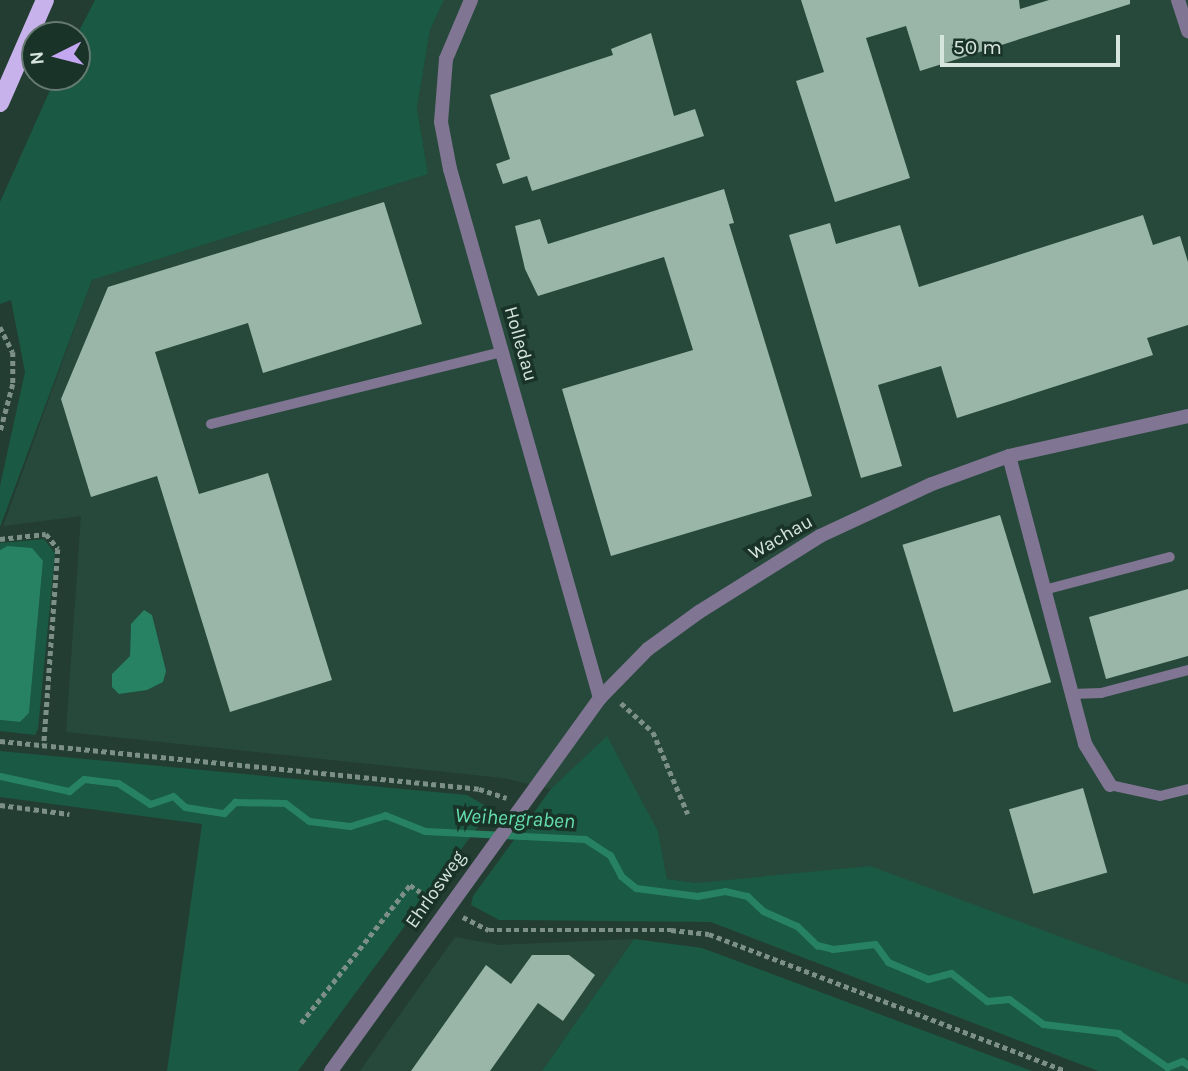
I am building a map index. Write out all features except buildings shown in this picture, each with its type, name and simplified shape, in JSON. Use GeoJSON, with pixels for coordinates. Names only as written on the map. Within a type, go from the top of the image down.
{"type":"FeatureCollection","features":[{"type":"Feature","properties":{"kind":"main road"},"geometry":{"type":"LineString","coordinates":[[0,103],[45,0]]}},
{"type":"Feature","properties":{"kind":"street","name":"Holledau"},"geometry":{"type":"LineString","coordinates":[[471,0],[446,59],[441,122],[450,169],[604,694]]}},
{"type":"Feature","properties":{"kind":"street"},"geometry":{"type":"LineString","coordinates":[[1178,0],[1188,31]]}},
{"type":"Feature","properties":{"kind":"street","name":"Wachau"},"geometry":{"type":"LineString","coordinates":[[604,694],[648,649],[699,611],[820,536],[932,484],[1009,456],[1188,416]]}},
{"type":"Feature","properties":{"kind":"street"},"geometry":{"type":"LineString","coordinates":[[1009,456],[1085,744],[1110,785]]}},
{"type":"Feature","properties":{"kind":"street","name":"Ehrlosweg"},"geometry":{"type":"LineString","coordinates":[[331,1071],[476,866],[604,694]]}},
{"type":"Feature","properties":{"kind":"lane"},"geometry":{"type":"LineString","coordinates":[[211,424],[503,352]]}},
{"type":"Feature","properties":{"kind":"lane"},"geometry":{"type":"LineString","coordinates":[[1044,590],[1170,557]]}},
{"type":"Feature","properties":{"kind":"lane"},"geometry":{"type":"LineString","coordinates":[[1072,694],[1101,693],[1188,670]]}},
{"type":"Feature","properties":{"kind":"lane"},"geometry":{"type":"LineString","coordinates":[[1110,785],[1160,796],[1188,789]]}},
{"type":"Feature","properties":{"kind":"path"},"geometry":{"type":"LineString","coordinates":[[0,327],[13,352],[13,384],[0,433]]}},
{"type":"Feature","properties":{"kind":"path"},"geometry":{"type":"LineString","coordinates":[[0,539],[46,534],[58,550],[44,745]]}},
{"type":"Feature","properties":{"kind":"path"},"geometry":{"type":"LineString","coordinates":[[604,694],[653,732],[688,814]]}},
{"type":"Feature","properties":{"kind":"path"},"geometry":{"type":"LineString","coordinates":[[0,741],[479,789],[523,805]]}},
{"type":"Feature","properties":{"kind":"path"},"geometry":{"type":"LineString","coordinates":[[0,805],[69,814]]}},
{"type":"Feature","properties":{"kind":"path"},"geometry":{"type":"LineString","coordinates":[[301,1023],[410,885],[446,909],[489,930],[671,930],[709,934],[1066,1071]]}},
{"type":"Feature","properties":{"kind":"shaded area"},"geometry":{"type":"Polygon","coordinates":[[[95,0],[444,0],[430,30],[417,108],[428,174],[92,280],[0,527],[0,486],[25,372],[11,300],[0,304],[0,202],[50,91],[91,91],[91,21],[84,21],[95,0]]]}},
{"type":"Feature","properties":{"kind":"shaded area"},"geometry":{"type":"Polygon","coordinates":[[[444,0],[1188,0],[1188,984],[1033,928],[667,879],[658,831],[607,737],[551,789],[503,778],[66,732],[81,516],[3,526],[92,280],[428,174],[417,108],[430,30],[444,0]],[[131,624],[130,656],[112,674],[147,690],[131,624]]]}},
{"type":"Feature","properties":{"kind":"shaded area"},"geometry":{"type":"Polygon","coordinates":[[[44,539],[55,553],[38,729],[35,735],[0,731],[0,720],[20,722],[29,713],[43,561],[7,546],[0,550],[0,543],[44,539]]]}},
{"type":"Feature","properties":{"kind":"shaded area"},"geometry":{"type":"Polygon","coordinates":[[[7,546],[32,548],[43,561],[29,713],[20,722],[0,720],[0,550],[7,546]]]}},
{"type":"Feature","properties":{"kind":"shaded area"},"geometry":{"type":"Polygon","coordinates":[[[144,610],[152,615],[166,671],[163,682],[147,690],[119,694],[112,687],[112,674],[130,656],[131,624],[144,610]]]}},
{"type":"Feature","properties":{"kind":"shaded area"},"geometry":{"type":"Polygon","coordinates":[[[607,736],[658,831],[667,879],[697,883],[870,866],[1188,984],[1188,1071],[1098,1071],[711,922],[499,920],[471,905],[473,896],[551,789],[607,736]]]}},
{"type":"Feature","properties":{"kind":"shaded area"},"geometry":{"type":"Polygon","coordinates":[[[0,751],[467,795],[491,809],[298,1071],[167,1071],[202,824],[0,797],[0,751]]]}},
{"type":"Feature","properties":{"kind":"shaded area"},"geometry":{"type":"Polygon","coordinates":[[[455,937],[499,945],[634,939],[542,1071],[360,1071],[455,937]]]}},
{"type":"Feature","properties":{"kind":"shaded area"},"geometry":{"type":"Polygon","coordinates":[[[634,939],[702,948],[1032,1071],[542,1071],[634,939]]]}},
{"type":"Feature","properties":{"kind":"waterway","name":"Weihergraben"},"geometry":{"type":"LineString","coordinates":[[0,776],[69,791],[84,779],[118,783],[150,804],[173,796],[185,807],[224,813],[235,802],[285,803],[309,821],[350,826],[385,815],[425,831],[585,839],[610,855],[621,876],[636,888],[697,896],[725,891],[747,896],[763,911],[797,926],[817,945],[833,949],[875,944],[888,962],[928,979],[951,973],[987,1001],[1009,999],[1043,1024],[1118,1033],[1167,1067],[1182,1061],[1188,1065]]}}]}
